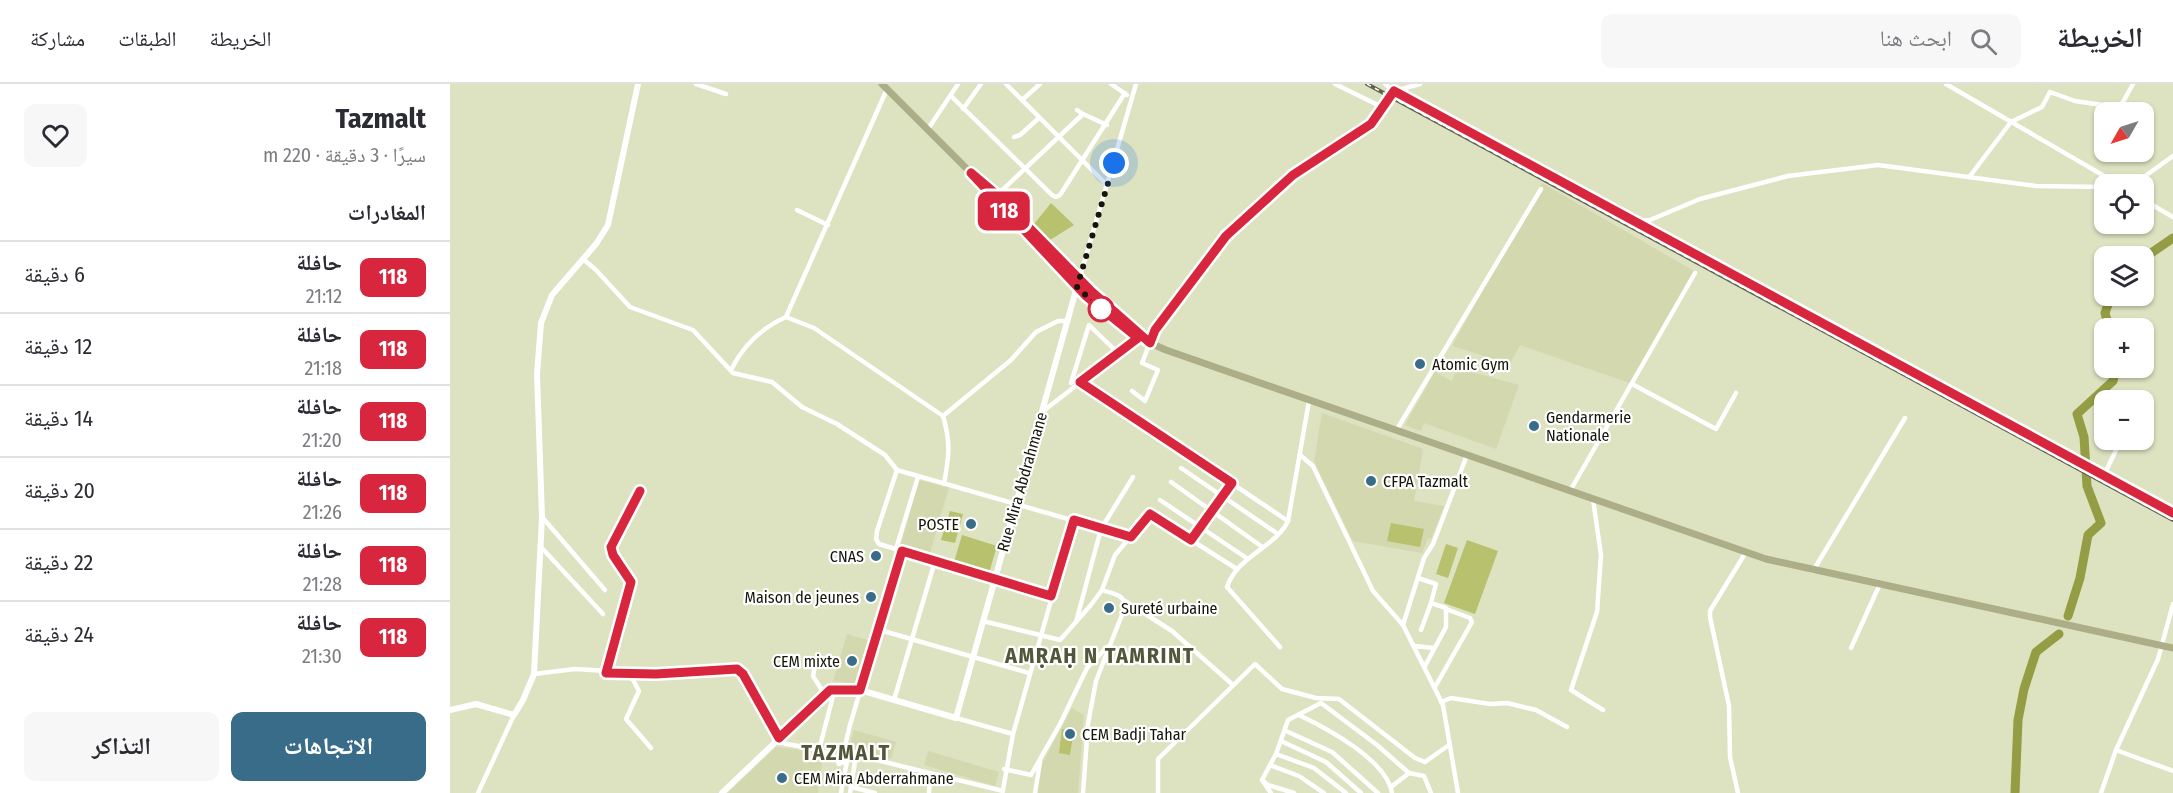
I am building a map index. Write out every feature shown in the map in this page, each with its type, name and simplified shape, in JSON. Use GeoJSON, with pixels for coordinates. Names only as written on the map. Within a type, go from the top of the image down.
{"type":"FeatureCollection","features":[{"type":"Feature","properties":{"kind":"main road"},"geometry":{"type":"LineString","coordinates":[[450,710],[479,705],[514,715],[524,700],[534,674],[542,517],[537,375],[541,323],[552,295],[608,225],[638,84]]}},
{"type":"Feature","properties":{"kind":"main road"},"geometry":{"type":"LineString","coordinates":[[885,86],[1131,335],[1308,401],[1746,552],[1813,571],[1879,586],[2173,648]]}},
{"type":"Feature","properties":{"kind":"main road"},"geometry":{"type":"LineString","coordinates":[[971,173],[997,195],[1078,283],[1150,343]]}},
{"type":"Feature","properties":{"kind":"main road","name":"Rue Mira Abdrahmane"},"geometry":{"type":"LineString","coordinates":[[956,718],[1078,283]]}},
{"type":"Feature","properties":{"kind":"main road"},"geometry":{"type":"LineString","coordinates":[[722,793],[828,692],[860,690],[956,718]]}},
{"type":"Feature","properties":{"kind":"street"},"geometry":{"type":"LineString","coordinates":[[696,84],[726,94]]}},
{"type":"Feature","properties":{"kind":"street"},"geometry":{"type":"LineString","coordinates":[[928,129],[958,84]]}},
{"type":"Feature","properties":{"kind":"street"},"geometry":{"type":"LineString","coordinates":[[963,109],[981,84]]}},
{"type":"Feature","properties":{"kind":"street"},"geometry":{"type":"LineString","coordinates":[[1006,84],[1107,185]]}},
{"type":"Feature","properties":{"kind":"street"},"geometry":{"type":"LineString","coordinates":[[1022,100],[1040,84]]}},
{"type":"Feature","properties":{"kind":"street"},"geometry":{"type":"LineString","coordinates":[[1111,84],[1133,96]]}},
{"type":"Feature","properties":{"kind":"street"},"geometry":{"type":"LineString","coordinates":[[1078,283],[1136,84]]}},
{"type":"Feature","properties":{"kind":"street"},"geometry":{"type":"LineString","coordinates":[[1335,84],[1382,106]]}},
{"type":"Feature","properties":{"kind":"street"},"geometry":{"type":"LineString","coordinates":[[1385,84],[1394,91],[2173,513]]}},
{"type":"Feature","properties":{"kind":"street"},"geometry":{"type":"LineString","coordinates":[[1132,391],[1145,400],[1158,370],[1142,363],[1155,330],[1226,236],[1293,175],[1371,124],[1394,91],[1420,84]]}},
{"type":"Feature","properties":{"kind":"street"},"geometry":{"type":"LineString","coordinates":[[1946,84],[2100,174]]}},
{"type":"Feature","properties":{"kind":"street"},"geometry":{"type":"LineString","coordinates":[[1970,176],[2011,122],[2042,107],[2050,92],[2070,100],[2116,107],[2123,102],[2133,84]]}},
{"type":"Feature","properties":{"kind":"street"},"geometry":{"type":"LineString","coordinates":[[731,370],[755,336],[769,325],[786,317],[828,225],[885,86]]}},
{"type":"Feature","properties":{"kind":"street"},"geometry":{"type":"LineString","coordinates":[[951,96],[1056,197],[1060,195],[1107,125],[1125,93]]}},
{"type":"Feature","properties":{"kind":"street"},"geometry":{"type":"LineString","coordinates":[[1077,111],[1107,125]]}},
{"type":"Feature","properties":{"kind":"street"},"geometry":{"type":"LineString","coordinates":[[997,195],[1083,114]]}},
{"type":"Feature","properties":{"kind":"street"},"geometry":{"type":"LineString","coordinates":[[1014,137],[1020,135],[1040,118]]}},
{"type":"Feature","properties":{"kind":"street"},"geometry":{"type":"LineString","coordinates":[[2148,174],[2173,156]]}},
{"type":"Feature","properties":{"kind":"street"},"geometry":{"type":"LineString","coordinates":[[1636,221],[1658,217],[1700,199],[1788,176],[1878,165],[2036,186],[2094,187]]}},
{"type":"Feature","properties":{"kind":"street"},"geometry":{"type":"LineString","coordinates":[[1396,431],[1542,189]]}},
{"type":"Feature","properties":{"kind":"street"},"geometry":{"type":"LineString","coordinates":[[2154,206],[2173,218]]}},
{"type":"Feature","properties":{"kind":"street"},"geometry":{"type":"LineString","coordinates":[[797,210],[828,225]]}},
{"type":"Feature","properties":{"kind":"street"},"geometry":{"type":"LineString","coordinates":[[583,259],[636,311],[674,321],[693,330],[731,370],[772,382],[802,407],[837,424],[885,455],[897,470],[1131,537]]}},
{"type":"Feature","properties":{"kind":"street"},"geometry":{"type":"LineString","coordinates":[[1570,491],[1695,273]]}},
{"type":"Feature","properties":{"kind":"street"},"geometry":{"type":"LineString","coordinates":[[786,317],[814,328],[943,416],[950,439],[944,484]]}},
{"type":"Feature","properties":{"kind":"street"},"geometry":{"type":"LineString","coordinates":[[943,416],[1011,360],[1036,332],[1058,321],[1068,321]]}},
{"type":"Feature","properties":{"kind":"street"},"geometry":{"type":"LineString","coordinates":[[1071,383],[1089,325],[1118,353]]}},
{"type":"Feature","properties":{"kind":"street"},"geometry":{"type":"LineString","coordinates":[[1042,412],[1138,338]]}},
{"type":"Feature","properties":{"kind":"street"},"geometry":{"type":"LineString","coordinates":[[1080,382],[1288,521]]}},
{"type":"Feature","properties":{"kind":"street"},"geometry":{"type":"LineString","coordinates":[[1632,384],[1716,429],[1736,393]]}},
{"type":"Feature","properties":{"kind":"street"},"geometry":{"type":"LineString","coordinates":[[1280,647],[1227,587],[1237,569],[1261,546],[1278,534],[1288,521],[1308,401]]}},
{"type":"Feature","properties":{"kind":"street"},"geometry":{"type":"LineString","coordinates":[[1813,571],[1905,418]]}},
{"type":"Feature","properties":{"kind":"street"},"geometry":{"type":"LineString","coordinates":[[2104,475],[2116,450]]}},
{"type":"Feature","properties":{"kind":"street"},"geometry":{"type":"LineString","coordinates":[[1300,455],[1313,466],[1374,591],[1403,625],[1425,666],[1441,702],[1458,793]]}},
{"type":"Feature","properties":{"kind":"street"},"geometry":{"type":"LineString","coordinates":[[1403,625],[1418,578],[1467,455]]}},
{"type":"Feature","properties":{"kind":"street"},"geometry":{"type":"LineString","coordinates":[[1181,468],[1278,534]]}},
{"type":"Feature","properties":{"kind":"street"},"geometry":{"type":"LineString","coordinates":[[897,470],[876,539],[879,544],[1051,596]]}},
{"type":"Feature","properties":{"kind":"street"},"geometry":{"type":"LineString","coordinates":[[842,793],[845,755],[860,690],[880,630],[918,477]]}},
{"type":"Feature","properties":{"kind":"street"},"geometry":{"type":"LineString","coordinates":[[1076,624],[1101,529],[1133,477]]}},
{"type":"Feature","properties":{"kind":"street"},"geometry":{"type":"LineString","coordinates":[[1171,482],[1261,546]]}},
{"type":"Feature","properties":{"kind":"street"},"geometry":{"type":"LineString","coordinates":[[1191,540],[1232,483]]}},
{"type":"Feature","properties":{"kind":"street"},"geometry":{"type":"LineString","coordinates":[[606,673],[631,582],[613,555],[611,547],[640,491]]}},
{"type":"Feature","properties":{"kind":"street"},"geometry":{"type":"LineString","coordinates":[[1593,499],[1600,555],[1597,612],[1571,690],[1582,700],[1603,710]]}},
{"type":"Feature","properties":{"kind":"street"},"geometry":{"type":"LineString","coordinates":[[1160,500],[1248,559]]}},
{"type":"Feature","properties":{"kind":"street"},"geometry":{"type":"LineString","coordinates":[[983,621],[1060,640],[1076,624],[1102,590],[1115,555],[1150,514],[1237,569]]}},
{"type":"Feature","properties":{"kind":"street"},"geometry":{"type":"LineString","coordinates":[[542,517],[605,590]]}},
{"type":"Feature","properties":{"kind":"street"},"geometry":{"type":"LineString","coordinates":[[534,674],[575,669],[630,674],[737,669],[743,674],[782,743],[819,750],[836,757],[856,755],[1004,792],[1004,769],[1012,734],[1074,520]]}},
{"type":"Feature","properties":{"kind":"street"},"geometry":{"type":"LineString","coordinates":[[540,546],[603,614]]}},
{"type":"Feature","properties":{"kind":"street"},"geometry":{"type":"LineString","coordinates":[[1738,793],[1730,757],[1729,706],[1710,611],[1746,552]]}},
{"type":"Feature","properties":{"kind":"street"},"geometry":{"type":"LineString","coordinates":[[894,700],[935,561]]}},
{"type":"Feature","properties":{"kind":"street"},"geometry":{"type":"LineString","coordinates":[[1418,578],[1436,584],[1421,630]]}},
{"type":"Feature","properties":{"kind":"street"},"geometry":{"type":"LineString","coordinates":[[1851,648],[1879,586]]}},
{"type":"Feature","properties":{"kind":"street"},"geometry":{"type":"LineString","coordinates":[[1102,590],[1121,596],[1125,601],[1172,630],[1233,685]]}},
{"type":"Feature","properties":{"kind":"street"},"geometry":{"type":"LineString","coordinates":[[1083,793],[1088,724],[1102,662],[1125,607],[1125,601]]}},
{"type":"Feature","properties":{"kind":"street"},"geometry":{"type":"LineString","coordinates":[[1431,603],[1470,618],[1472,622],[1434,687]]}},
{"type":"Feature","properties":{"kind":"street"},"geometry":{"type":"LineString","coordinates":[[2101,793],[2116,750],[2148,686],[2173,604]]}},
{"type":"Feature","properties":{"kind":"street"},"geometry":{"type":"LineString","coordinates":[[1425,666],[1446,627],[1446,608]]}},
{"type":"Feature","properties":{"kind":"street"},"geometry":{"type":"LineString","coordinates":[[880,630],[1029,673]]}},
{"type":"Feature","properties":{"kind":"street"},"geometry":{"type":"LineString","coordinates":[[1004,769],[1030,775],[1093,659],[1108,646]]}},
{"type":"Feature","properties":{"kind":"street"},"geometry":{"type":"LineString","coordinates":[[1414,646],[1434,648]]}},
{"type":"Feature","properties":{"kind":"street"},"geometry":{"type":"LineString","coordinates":[[1093,659],[1102,662]]}},
{"type":"Feature","properties":{"kind":"street"},"geometry":{"type":"LineString","coordinates":[[1158,793],[1158,759],[1255,664],[1282,689],[1316,698],[1339,699],[1351,706],[1415,758],[1425,762]]}},
{"type":"Feature","properties":{"kind":"street"},"geometry":{"type":"LineString","coordinates":[[815,665],[813,676],[833,696],[819,750]]}},
{"type":"Feature","properties":{"kind":"street"},"geometry":{"type":"LineString","coordinates":[[630,674],[639,691],[626,719],[651,748]]}},
{"type":"Feature","properties":{"kind":"street"},"geometry":{"type":"LineString","coordinates":[[1262,780],[1276,754],[1288,720],[1328,698]]}},
{"type":"Feature","properties":{"kind":"street"},"geometry":{"type":"LineString","coordinates":[[1441,702],[1451,698],[1490,704],[1508,703],[1536,710],[1567,728]]}},
{"type":"Feature","properties":{"kind":"street"},"geometry":{"type":"LineString","coordinates":[[1321,703],[1377,745],[1409,773],[1424,776]]}},
{"type":"Feature","properties":{"kind":"street"},"geometry":{"type":"LineString","coordinates":[[478,793],[514,715]]}},
{"type":"Feature","properties":{"kind":"street"},"geometry":{"type":"LineString","coordinates":[[1299,715],[1350,743],[1378,769],[1391,790],[1409,773]]}},
{"type":"Feature","properties":{"kind":"street"},"geometry":{"type":"LineString","coordinates":[[956,718],[1012,734]]}},
{"type":"Feature","properties":{"kind":"street"},"geometry":{"type":"LineString","coordinates":[[1286,730],[1332,752],[1378,793]]}},
{"type":"Feature","properties":{"kind":"street"},"geometry":{"type":"LineString","coordinates":[[1281,741],[1326,762],[1362,793]]}},
{"type":"Feature","properties":{"kind":"street"},"geometry":{"type":"LineString","coordinates":[[1431,793],[1424,776],[1425,762],[1449,744]]}},
{"type":"Feature","properties":{"kind":"street"},"geometry":{"type":"LineString","coordinates":[[2116,750],[2173,771]]}},
{"type":"Feature","properties":{"kind":"street"},"geometry":{"type":"LineString","coordinates":[[1276,754],[1314,768],[1346,793]]}},
{"type":"Feature","properties":{"kind":"street"},"geometry":{"type":"LineString","coordinates":[[836,757],[839,764],[845,755]]}},
{"type":"Feature","properties":{"kind":"street"},"geometry":{"type":"LineString","coordinates":[[850,793],[856,755]]}},
{"type":"Feature","properties":{"kind":"street"},"geometry":{"type":"LineString","coordinates":[[1035,793],[1041,757]]}},
{"type":"Feature","properties":{"kind":"street"},"geometry":{"type":"LineString","coordinates":[[1270,765],[1299,776],[1324,793]]}},
{"type":"Feature","properties":{"kind":"street"},"geometry":{"type":"LineString","coordinates":[[929,793],[930,774]]}},
{"type":"Feature","properties":{"kind":"street"},"geometry":{"type":"LineString","coordinates":[[1262,780],[1271,793]]}},
{"type":"Feature","properties":{"kind":"street"},"geometry":{"type":"LineString","coordinates":[[1262,780],[1269,785],[1294,793]]}},
{"type":"Feature","properties":{"kind":"street"},"geometry":{"type":"LineString","coordinates":[[851,787],[875,793]]}},
{"type":"Feature","properties":{"kind":"shaded area"},"geometry":{"type":"Polygon","coordinates":[[[1542,183],[1694,271],[1630,383],[1520,345],[1510,364],[1452,346],[1542,183]]]}},
{"type":"Feature","properties":{"kind":"shaded area"},"geometry":{"type":"Polygon","coordinates":[[[1457,368],[1519,385],[1496,449],[1424,423],[1421,431],[1405,425],[1435,372],[1452,381],[1457,368]]]}},
{"type":"Feature","properties":{"kind":"shaded area","name":"CFPA Tazmalt"},"geometry":{"type":"Polygon","coordinates":[[[1322,413],[1423,449],[1414,501],[1444,506],[1431,539],[1428,538],[1422,553],[1353,541],[1314,462],[1322,413]]]}},
{"type":"Feature","properties":{"kind":"shaded area"},"geometry":{"type":"Polygon","coordinates":[[[919,480],[949,487],[929,556],[900,548],[919,480]]]}},
{"type":"Feature","properties":{"kind":"shaded area","name":"CEM mixte"},"geometry":{"type":"Polygon","coordinates":[[[847,634],[871,641],[857,684],[833,681],[847,634]]]}},
{"type":"Feature","properties":{"kind":"shaded area","name":"CEM Badji Tahar"},"geometry":{"type":"Polygon","coordinates":[[[1072,708],[1084,715],[1078,793],[1038,793],[1040,768],[1072,708]]]}},
{"type":"Feature","properties":{"kind":"shaded area"},"geometry":{"type":"Polygon","coordinates":[[[854,730],[896,742],[891,759],[849,748],[854,730]]]}},
{"type":"Feature","properties":{"kind":"shaded area","name":"CEM Mira Abderrahmane"},"geometry":{"type":"Polygon","coordinates":[[[776,747],[808,751],[822,763],[818,793],[728,793],[776,747]]]}},
{"type":"Feature","properties":{"kind":"shaded area"},"geometry":{"type":"Polygon","coordinates":[[[928,751],[999,772],[995,786],[924,765],[928,751]]]}},
{"type":"Feature","properties":{"kind":"green space"},"geometry":{"type":"Polygon","coordinates":[[[1051,203],[1074,225],[1050,240],[1034,224],[1051,203]]]}},
{"type":"Feature","properties":{"kind":"green space"},"geometry":{"type":"Polygon","coordinates":[[[950,511],[963,514],[955,543],[941,540],[950,511]]]}},
{"type":"Feature","properties":{"kind":"green space"},"geometry":{"type":"Polygon","coordinates":[[[1391,523],[1424,529],[1420,547],[1387,541],[1391,523]]]}},
{"type":"Feature","properties":{"kind":"green space"},"geometry":{"type":"Polygon","coordinates":[[[962,535],[997,546],[989,573],[954,562],[962,535]]]}},
{"type":"Feature","properties":{"kind":"green space"},"geometry":{"type":"Polygon","coordinates":[[[1467,540],[1498,551],[1475,614],[1444,603],[1467,540]]]}},
{"type":"Feature","properties":{"kind":"green space"},"geometry":{"type":"Polygon","coordinates":[[[1446,544],[1458,548],[1448,578],[1436,574],[1446,544]]]}},
{"type":"Feature","properties":{"kind":"green space"},"geometry":{"type":"Polygon","coordinates":[[[1062,729],[1074,730],[1070,755],[1059,753],[1062,729]]]}},
{"type":"Feature","properties":{"kind":"waterway"},"geometry":{"type":"LineString","coordinates":[[2154,251],[2173,238]]}},
{"type":"Feature","properties":{"kind":"waterway"},"geometry":{"type":"LineString","coordinates":[[2106,318],[2107,306]]}},
{"type":"Feature","properties":{"kind":"waterway"},"geometry":{"type":"LineString","coordinates":[[2068,616],[2080,578],[2088,535],[2101,523],[2087,486],[2084,437],[2077,414],[2114,378]]}},
{"type":"Feature","properties":{"kind":"waterway"},"geometry":{"type":"LineString","coordinates":[[2015,793],[2018,720],[2024,689],[2036,652],[2059,634]]}},
{"type":"Feature","properties":{"kind":"railway"},"geometry":{"type":"LineString","coordinates":[[1367,84],[2173,520]]}},
{"type":"Feature","properties":{"kind":"bus line","name":"118"},"geometry":{"type":"LineString","coordinates":[[640,491],[611,547],[611,552],[631,582],[617,640],[606,673],[656,674],[737,669],[743,674],[779,738],[830,690],[860,690],[902,551],[1051,596],[1074,520],[1131,537],[1150,514],[1191,540],[1232,483],[1080,382],[1138,338],[1131,335],[1086,296],[971,173],[997,195],[1090,290],[1150,343],[1155,330],[1226,236],[1293,175],[1371,124],[1394,91],[2173,513]]}},
{"type":"Feature","properties":{"kind":"place","name":"Atomic Gym"},"geometry":{"type":"Point","coordinates":[1420,364]}},
{"type":"Feature","properties":{"kind":"place","name":"Gendarmerie Nationale"},"geometry":{"type":"Point","coordinates":[1534,426]}},
{"type":"Feature","properties":{"kind":"place","name":"CFPA Tazmalt"},"geometry":{"type":"Point","coordinates":[1371,481]}},
{"type":"Feature","properties":{"kind":"place","name":"POSTE"},"geometry":{"type":"Point","coordinates":[971,524]}},
{"type":"Feature","properties":{"kind":"place","name":"CNAS"},"geometry":{"type":"Point","coordinates":[876,556]}},
{"type":"Feature","properties":{"kind":"place","name":"Maison de jeunes"},"geometry":{"type":"Point","coordinates":[871,597]}},
{"type":"Feature","properties":{"kind":"place","name":"Sureté urbaine"},"geometry":{"type":"Point","coordinates":[1109,608]}},
{"type":"Feature","properties":{"kind":"place","name":"CEM mixte"},"geometry":{"type":"Point","coordinates":[852,661]}},
{"type":"Feature","properties":{"kind":"place","name":"CEM Badji Tahar"},"geometry":{"type":"Point","coordinates":[1070,734]}},
{"type":"Feature","properties":{"kind":"place","name":"CEM Mira Abderrahmane"},"geometry":{"type":"Point","coordinates":[782,778]}},
{"type":"Feature","properties":{"kind":"district","name":"AMṚAḤ N TAMRINT"},"geometry":{"type":"Point","coordinates":[1100,655]}},
{"type":"Feature","properties":{"kind":"district","name":"TAZMALT"},"geometry":{"type":"Point","coordinates":[846,752]}},
{"type":"Feature","properties":{"kind":"route"},"geometry":{"type":"LineString","coordinates":[[1101,309],[1077,287],[1114,163]]}}]}
